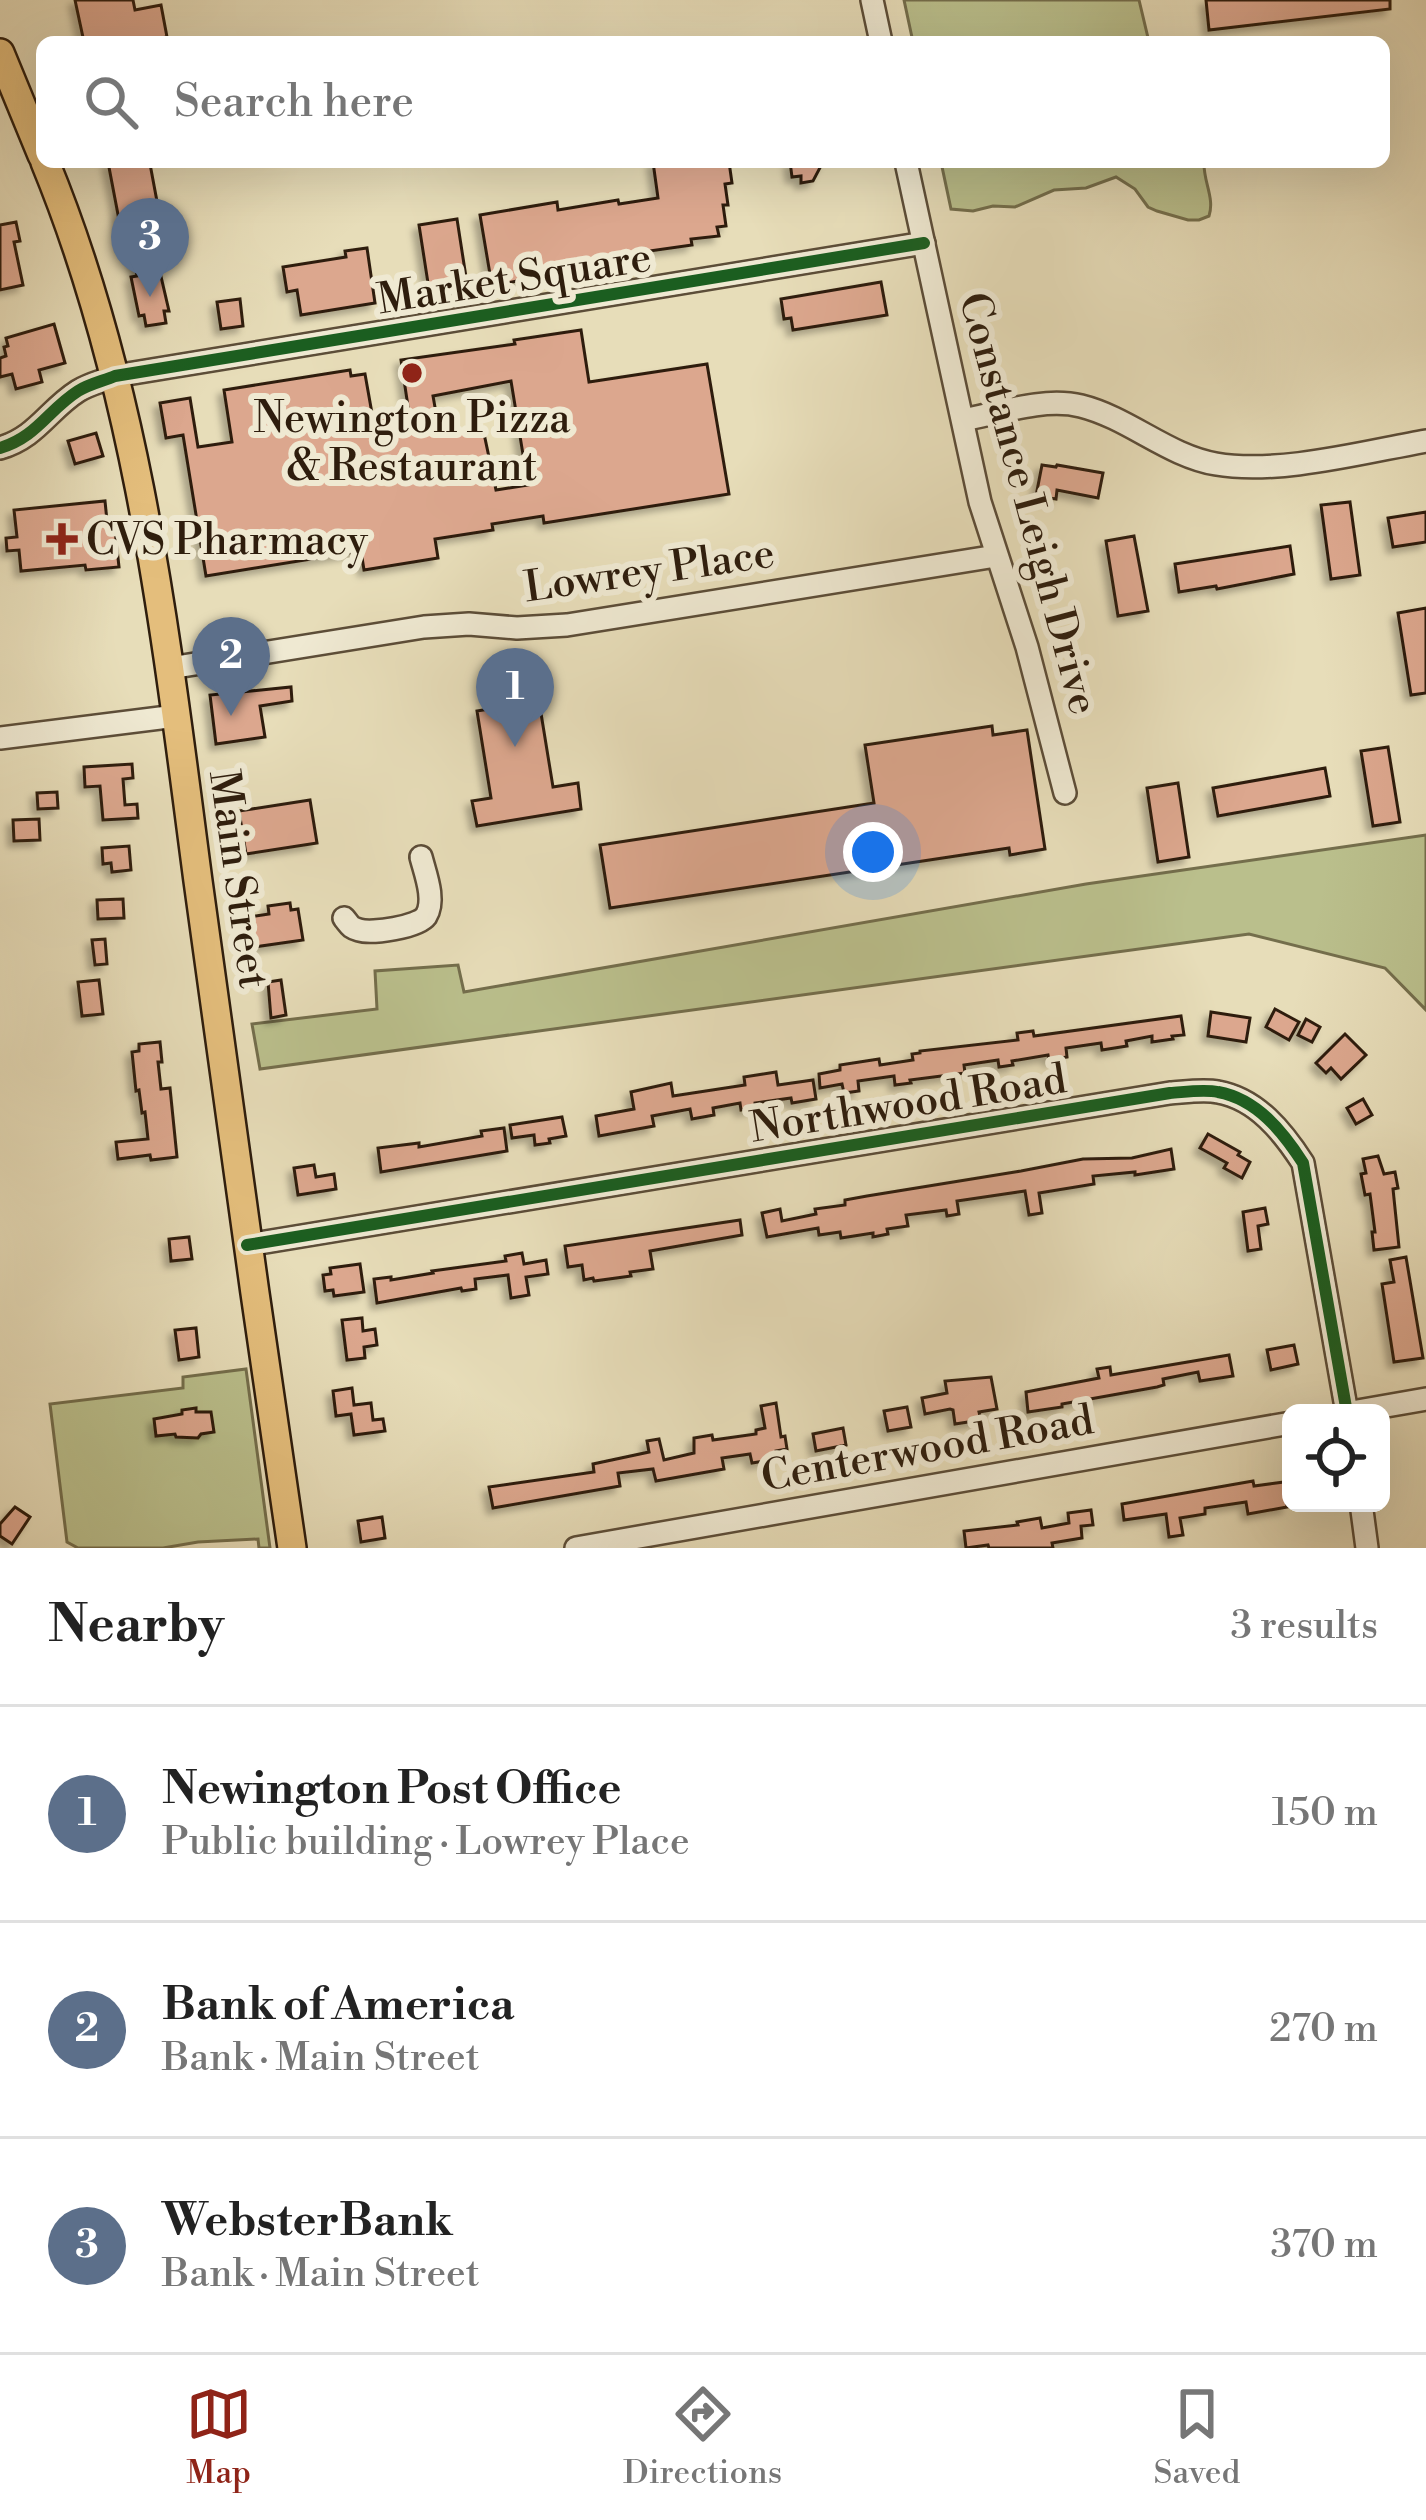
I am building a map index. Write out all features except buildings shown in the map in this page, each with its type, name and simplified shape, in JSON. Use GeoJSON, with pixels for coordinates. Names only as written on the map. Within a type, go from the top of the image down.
{"type":"FeatureCollection","features":[{"type":"Feature","properties":{"kind":"main road","name":"Main Street"},"geometry":{"type":"LineString","coordinates":[[0,53],[36,142]]}},
{"type":"Feature","properties":{"kind":"main road","name":"Main Street"},"geometry":{"type":"LineString","coordinates":[[47,168],[70,223],[115,376],[144,504],[292,1548]]}},
{"type":"Feature","properties":{"kind":"street"},"geometry":{"type":"LineString","coordinates":[[872,0],[880,36]]}},
{"type":"Feature","properties":{"kind":"street","name":"Constance Leigh Drive"},"geometry":{"type":"LineString","coordinates":[[907,168],[980,502],[1027,646],[1065,793]]}},
{"type":"Feature","properties":{"kind":"street","name":"Market Square"},"geometry":{"type":"LineString","coordinates":[[0,448],[30,435],[78,391],[115,376],[924,243]]}},
{"type":"Feature","properties":{"kind":"street"},"geometry":{"type":"LineString","coordinates":[[963,420],[1048,404],[1078,405],[1211,464],[1244,467],[1426,441]]}},
{"type":"Feature","properties":{"kind":"street","name":"Lowrey Place"},"geometry":{"type":"LineString","coordinates":[[170,668],[424,627],[567,625],[996,556]]}},
{"type":"Feature","properties":{"kind":"street"},"geometry":{"type":"LineString","coordinates":[[0,737],[176,716]]}},
{"type":"Feature","properties":{"kind":"street"},"geometry":{"type":"LineString","coordinates":[[344,918],[352,927],[370,932],[423,919],[429,896],[421,857]]}},
{"type":"Feature","properties":{"kind":"street","name":"Northwood Road"},"geometry":{"type":"LineString","coordinates":[[247,1245],[1171,1093],[1218,1092],[1253,1106],[1283,1133],[1304,1163],[1345,1404]]}},
{"type":"Feature","properties":{"kind":"street"},"geometry":{"type":"LineString","coordinates":[[1390,1405],[1426,1399]]}},
{"type":"Feature","properties":{"kind":"street","name":"Centerwood Road"},"geometry":{"type":"LineString","coordinates":[[576,1548],[1282,1425]]}},
{"type":"Feature","properties":{"kind":"street"},"geometry":{"type":"LineString","coordinates":[[1361,1512],[1367,1548]]}},
{"type":"Feature","properties":{"kind":"green space"},"geometry":{"type":"Polygon","coordinates":[[[904,0],[1139,0],[1148,36],[912,36],[904,0]]]}},
{"type":"Feature","properties":{"kind":"green space"},"geometry":{"type":"Polygon","coordinates":[[[942,168],[1204,168],[1210,196],[1209,216],[1188,220],[1148,207],[1135,189],[1116,177],[1086,188],[1054,190],[1015,207],[951,209],[942,168]]]}},
{"type":"Feature","properties":{"kind":"green space"},"geometry":{"type":"Polygon","coordinates":[[[1426,835],[1426,1010],[1385,968],[1249,934],[260,1069],[252,1024],[377,1009],[375,971],[458,965],[464,992],[1086,884],[1426,835]]]}},
{"type":"Feature","properties":{"kind":"green space"},"geometry":{"type":"Polygon","coordinates":[[[246,1369],[270,1548],[259,1548],[258,1539],[163,1548],[78,1548],[67,1542],[50,1404],[183,1388],[183,1377],[246,1369]]]}},
{"type":"Feature","properties":{"kind":"cycle path"},"geometry":{"type":"LineString","coordinates":[[0,448],[24,437],[78,391],[115,376],[924,243]]}},
{"type":"Feature","properties":{"kind":"cycle path"},"geometry":{"type":"LineString","coordinates":[[247,1245],[1170,1093],[1213,1091],[1257,1109],[1303,1163],[1345,1404]]}},
{"type":"Feature","properties":{"kind":"place","name":"WebsterBank"},"geometry":{"type":"Point","coordinates":[150,297]}},
{"type":"Feature","properties":{"kind":"place","name":"Newington Pizza & Restaurant"},"geometry":{"type":"Point","coordinates":[412,373]}},
{"type":"Feature","properties":{"kind":"place","name":"CVS Pharmacy"},"geometry":{"type":"Point","coordinates":[62,539]}},
{"type":"Feature","properties":{"kind":"place","name":"Bank of America"},"geometry":{"type":"Point","coordinates":[231,716]}},
{"type":"Feature","properties":{"kind":"place","name":"Newington Post Office"},"geometry":{"type":"Point","coordinates":[515,747]}}]}
